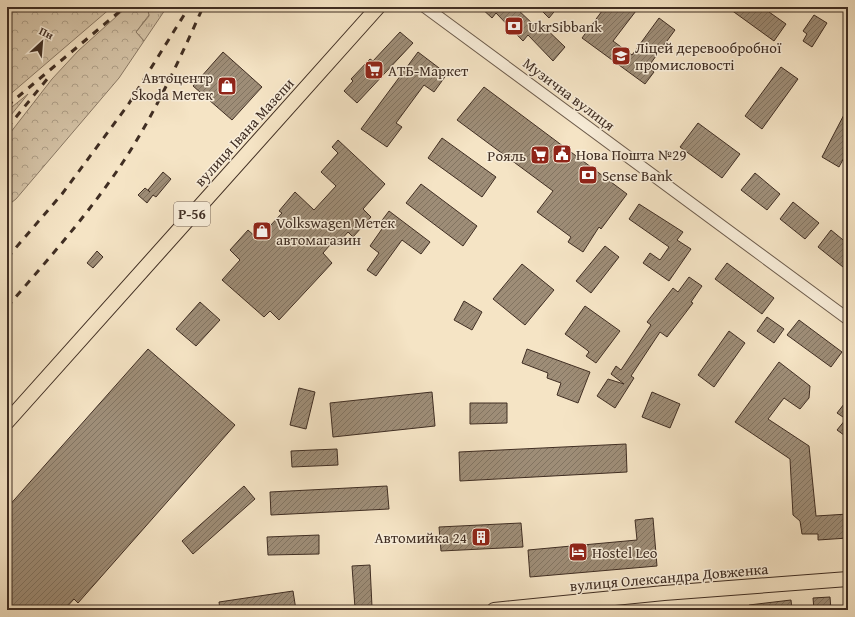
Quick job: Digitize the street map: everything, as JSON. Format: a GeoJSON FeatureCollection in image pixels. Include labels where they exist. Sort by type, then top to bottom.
{"type":"FeatureCollection","features":[{"type":"Feature","properties":{"kind":"main road","name":"вулиця Івана Мазепи"},"geometry":{"type":"LineString","coordinates":[[7,422],[378,7]]}},
{"type":"Feature","properties":{"kind":"main road","name":"вулиця Олександра Довженка"},"geometry":{"type":"LineString","coordinates":[[494,610],[664,593],[848,579]]}},
{"type":"Feature","properties":{"kind":"street","name":"Музична вулиця"},"geometry":{"type":"LineString","coordinates":[[425,7],[848,319]]}},
{"type":"Feature","properties":{"kind":"green space"},"geometry":{"type":"Polygon","coordinates":[[[7,7],[112,7],[7,97],[7,7]]]}},
{"type":"Feature","properties":{"kind":"green space"},"geometry":{"type":"Polygon","coordinates":[[[127,7],[147,7],[149,15],[136,32],[144,41],[119,78],[16,199],[7,206],[7,137],[52,79],[78,51],[127,7]]]}},
{"type":"Feature","properties":{"kind":"green space"},"geometry":{"type":"Polygon","coordinates":[[[147,7],[167,7],[144,41],[136,32],[149,16],[147,7]]]}},
{"type":"Feature","properties":{"kind":"green space"},"geometry":{"type":"Polygon","coordinates":[[[28,94],[7,120],[7,111],[28,94]]]}},
{"type":"Feature","properties":{"kind":"building"},"geometry":{"type":"Polygon","coordinates":[[[480,7],[515,7],[535,26],[539,22],[565,47],[553,61],[528,35],[523,41],[496,13],[492,18],[480,7]]]}},
{"type":"Feature","properties":{"kind":"building"},"geometry":{"type":"Polygon","coordinates":[[[546,7],[558,7],[549,18],[542,11],[546,7]]]}},
{"type":"Feature","properties":{"kind":"building","name":"Ліцей деревообробної промисловості"},"geometry":{"type":"Polygon","coordinates":[[[605,7],[639,7],[613,41],[632,55],[659,18],[675,30],[648,67],[654,72],[645,84],[582,38],[605,7]]]}},
{"type":"Feature","properties":{"kind":"building"},"geometry":{"type":"Polygon","coordinates":[[[727,7],[762,7],[786,24],[774,41],[727,7]]]}},
{"type":"Feature","properties":{"kind":"building"},"geometry":{"type":"Polygon","coordinates":[[[814,15],[827,23],[812,47],[803,41],[807,34],[803,31],[814,15]]]}},
{"type":"Feature","properties":{"kind":"building","name":"АТБ-Маркет"},"geometry":{"type":"Polygon","coordinates":[[[400,32],[413,43],[357,103],[344,91],[353,81],[351,79],[370,59],[373,61],[400,32]]]}},
{"type":"Feature","properties":{"kind":"building","name":"Автоцентр Skoda Метек"},"geometry":{"type":"Polygon","coordinates":[[[223,52],[262,87],[232,120],[193,86],[223,52]]]}},
{"type":"Feature","properties":{"kind":"building"},"geometry":{"type":"Polygon","coordinates":[[[418,52],[447,74],[434,92],[424,85],[396,123],[402,127],[387,147],[361,129],[418,52]]]}},
{"type":"Feature","properties":{"kind":"building"},"geometry":{"type":"Polygon","coordinates":[[[781,67],[798,79],[762,129],[745,116],[781,67]]]}},
{"type":"Feature","properties":{"kind":"building","name":"Рояль"},"geometry":{"type":"Polygon","coordinates":[[[484,87],[627,194],[601,229],[599,227],[583,252],[568,242],[571,237],[537,212],[553,191],[457,120],[484,87]]]}},
{"type":"Feature","properties":{"kind":"building"},"geometry":{"type":"Polygon","coordinates":[[[848,107],[848,150],[839,167],[822,157],[848,107]]]}},
{"type":"Feature","properties":{"kind":"building"},"geometry":{"type":"Polygon","coordinates":[[[698,123],[740,154],[722,178],[680,147],[698,123]]]}},
{"type":"Feature","properties":{"kind":"building"},"geometry":{"type":"Polygon","coordinates":[[[442,138],[496,177],[482,197],[428,158],[442,138]]]}},
{"type":"Feature","properties":{"kind":"building"},"geometry":{"type":"Polygon","coordinates":[[[338,140],[385,184],[363,209],[371,217],[353,237],[348,232],[340,241],[337,237],[323,253],[332,263],[279,320],[270,311],[264,317],[222,280],[240,260],[230,250],[248,230],[258,239],[282,213],[279,211],[295,192],[314,210],[336,186],[321,172],[338,153],[332,147],[338,140]]]}},
{"type":"Feature","properties":{"kind":"building"},"geometry":{"type":"Polygon","coordinates":[[[163,172],[171,179],[156,197],[153,195],[147,203],[138,195],[145,188],[150,192],[148,190],[163,172]]]}},
{"type":"Feature","properties":{"kind":"building"},"geometry":{"type":"Polygon","coordinates":[[[755,173],[780,194],[767,210],[741,190],[755,173]]]}},
{"type":"Feature","properties":{"kind":"building"},"geometry":{"type":"Polygon","coordinates":[[[421,184],[477,226],[463,246],[406,203],[421,184]]]}},
{"type":"Feature","properties":{"kind":"building"},"geometry":{"type":"Polygon","coordinates":[[[793,202],[819,223],[805,239],[780,219],[793,202]]]}},
{"type":"Feature","properties":{"kind":"building"},"geometry":{"type":"Polygon","coordinates":[[[639,204],[683,232],[677,240],[691,249],[669,281],[643,263],[650,253],[660,260],[669,247],[629,219],[639,204]]]}},
{"type":"Feature","properties":{"kind":"building"},"geometry":{"type":"Polygon","coordinates":[[[389,211],[430,242],[421,254],[402,240],[376,276],[367,270],[379,253],[370,246],[384,226],[380,223],[389,211]]]}},
{"type":"Feature","properties":{"kind":"building"},"geometry":{"type":"Polygon","coordinates":[[[831,230],[848,244],[848,261],[843,267],[818,247],[831,230]]]}},
{"type":"Feature","properties":{"kind":"building"},"geometry":{"type":"Polygon","coordinates":[[[605,246],[619,257],[591,293],[576,281],[605,246]]]}},
{"type":"Feature","properties":{"kind":"building"},"geometry":{"type":"Polygon","coordinates":[[[97,251],[103,257],[93,268],[87,263],[97,251]]]}},
{"type":"Feature","properties":{"kind":"building"},"geometry":{"type":"Polygon","coordinates":[[[727,263],[774,298],[762,314],[715,279],[727,263]]]}},
{"type":"Feature","properties":{"kind":"building"},"geometry":{"type":"Polygon","coordinates":[[[522,264],[554,290],[525,325],[493,299],[522,264]]]}},
{"type":"Feature","properties":{"kind":"building"},"geometry":{"type":"Polygon","coordinates":[[[689,277],[702,286],[691,302],[693,303],[667,337],[660,332],[631,376],[634,378],[615,408],[597,396],[608,379],[624,384],[611,374],[616,366],[621,370],[651,325],[647,322],[673,288],[678,292],[689,277]]]}},
{"type":"Feature","properties":{"kind":"building"},"geometry":{"type":"Polygon","coordinates":[[[464,301],[482,312],[472,330],[454,320],[464,301]]]}},
{"type":"Feature","properties":{"kind":"building"},"geometry":{"type":"Polygon","coordinates":[[[200,302],[220,320],[196,346],[176,329],[200,302]]]}},
{"type":"Feature","properties":{"kind":"building"},"geometry":{"type":"Polygon","coordinates":[[[585,306],[620,331],[596,363],[586,356],[589,352],[587,350],[565,334],[585,306]]]}},
{"type":"Feature","properties":{"kind":"building"},"geometry":{"type":"Polygon","coordinates":[[[767,317],[784,329],[774,343],[757,331],[767,317]]]}},
{"type":"Feature","properties":{"kind":"building"},"geometry":{"type":"Polygon","coordinates":[[[799,320],[842,352],[831,367],[787,335],[799,320]]]}},
{"type":"Feature","properties":{"kind":"building"},"geometry":{"type":"Polygon","coordinates":[[[729,331],[745,343],[714,387],[698,375],[729,331]]]}},
{"type":"Feature","properties":{"kind":"building"},"geometry":{"type":"Polygon","coordinates":[[[148,349],[235,425],[78,603],[74,599],[64,610],[7,610],[7,508],[148,349]]]}},
{"type":"Feature","properties":{"kind":"building"},"geometry":{"type":"Polygon","coordinates":[[[527,349],[590,372],[578,403],[557,395],[561,383],[547,378],[548,373],[522,363],[527,349]]]}},
{"type":"Feature","properties":{"kind":"building"},"geometry":{"type":"Polygon","coordinates":[[[779,362],[810,386],[809,398],[800,409],[784,398],[768,419],[809,446],[816,516],[848,514],[848,538],[818,540],[818,534],[802,534],[800,521],[793,515],[790,459],[735,422],[779,362]]]}},
{"type":"Feature","properties":{"kind":"building"},"geometry":{"type":"Polygon","coordinates":[[[299,388],[315,392],[306,429],[290,425],[299,388]]]}},
{"type":"Feature","properties":{"kind":"building"},"geometry":{"type":"Polygon","coordinates":[[[432,392],[435,426],[333,437],[330,403],[432,392]]]}},
{"type":"Feature","properties":{"kind":"building"},"geometry":{"type":"Polygon","coordinates":[[[652,392],[680,404],[670,428],[642,417],[652,392]]]}},
{"type":"Feature","properties":{"kind":"building"},"geometry":{"type":"Polygon","coordinates":[[[848,399],[848,438],[837,430],[846,419],[837,413],[848,399]]]}},
{"type":"Feature","properties":{"kind":"building"},"geometry":{"type":"Polygon","coordinates":[[[470,403],[507,403],[507,423],[470,424],[470,403]]]}},
{"type":"Feature","properties":{"kind":"building"},"geometry":{"type":"Polygon","coordinates":[[[626,444],[627,472],[460,481],[459,452],[626,444]]]}},
{"type":"Feature","properties":{"kind":"building"},"geometry":{"type":"Polygon","coordinates":[[[337,449],[338,465],[292,467],[291,451],[337,449]]]}},
{"type":"Feature","properties":{"kind":"building"},"geometry":{"type":"Polygon","coordinates":[[[244,486],[255,499],[193,554],[182,541],[244,486]]]}},
{"type":"Feature","properties":{"kind":"building"},"geometry":{"type":"Polygon","coordinates":[[[387,486],[389,509],[271,515],[270,492],[387,486]]]}},
{"type":"Feature","properties":{"kind":"building"},"geometry":{"type":"Polygon","coordinates":[[[653,518],[657,566],[530,577],[528,550],[637,540],[635,520],[653,518]]]}},
{"type":"Feature","properties":{"kind":"building","name":"Автомийка 24"},"geometry":{"type":"Polygon","coordinates":[[[521,523],[523,547],[441,551],[439,527],[521,523]]]}},
{"type":"Feature","properties":{"kind":"building"},"geometry":{"type":"Polygon","coordinates":[[[319,535],[319,554],[268,555],[267,537],[319,535]]]}},
{"type":"Feature","properties":{"kind":"building"},"geometry":{"type":"Polygon","coordinates":[[[370,565],[372,607],[355,608],[352,566],[370,565]]]}},
{"type":"Feature","properties":{"kind":"building"},"geometry":{"type":"Polygon","coordinates":[[[293,591],[296,610],[220,610],[219,602],[293,591]]]}},
{"type":"Feature","properties":{"kind":"building"},"geometry":{"type":"Polygon","coordinates":[[[830,597],[831,610],[814,610],[813,598],[830,597]]]}},
{"type":"Feature","properties":{"kind":"building"},"geometry":{"type":"Polygon","coordinates":[[[791,600],[792,610],[749,610],[749,605],[791,600]]]}},
{"type":"Feature","properties":{"kind":"railway"},"geometry":{"type":"LineString","coordinates":[[7,106],[125,7]]}},
{"type":"Feature","properties":{"kind":"railway"},"geometry":{"type":"LineString","coordinates":[[7,258],[62,194],[128,105],[189,7]]}},
{"type":"Feature","properties":{"kind":"railway"},"geometry":{"type":"LineString","coordinates":[[7,307],[78,224],[130,152],[164,91],[203,7]]}},
{"type":"Feature","properties":{"kind":"railway"},"geometry":{"type":"LineString","coordinates":[[7,128],[48,78]]}},
{"type":"Feature","properties":{"kind":"place","name":"UkrSibbank"},"geometry":{"type":"Point","coordinates":[514,26]}},
{"type":"Feature","properties":{"kind":"place","name":"Ліцей деревообробної промисловості"},"geometry":{"type":"Point","coordinates":[621,56]}},
{"type":"Feature","properties":{"kind":"place","name":"АТБ-Маркет"},"geometry":{"type":"Point","coordinates":[374,70]}},
{"type":"Feature","properties":{"kind":"place","name":"Автоцентр Skoda Метек"},"geometry":{"type":"Point","coordinates":[227,86]}},
{"type":"Feature","properties":{"kind":"place","name":"Нова Пошта №29"},"geometry":{"type":"Point","coordinates":[562,154]}},
{"type":"Feature","properties":{"kind":"place","name":"Рояль"},"geometry":{"type":"Point","coordinates":[540,155]}},
{"type":"Feature","properties":{"kind":"place","name":"Sense Bank"},"geometry":{"type":"Point","coordinates":[588,175]}},
{"type":"Feature","properties":{"kind":"place","name":"Volkswagen Метек автомагазин"},"geometry":{"type":"Point","coordinates":[262,231]}},
{"type":"Feature","properties":{"kind":"place","name":"Автомийка 24"},"geometry":{"type":"Point","coordinates":[481,537]}},
{"type":"Feature","properties":{"kind":"place","name":"Hostel Leo"},"geometry":{"type":"Point","coordinates":[578,552]}}]}
